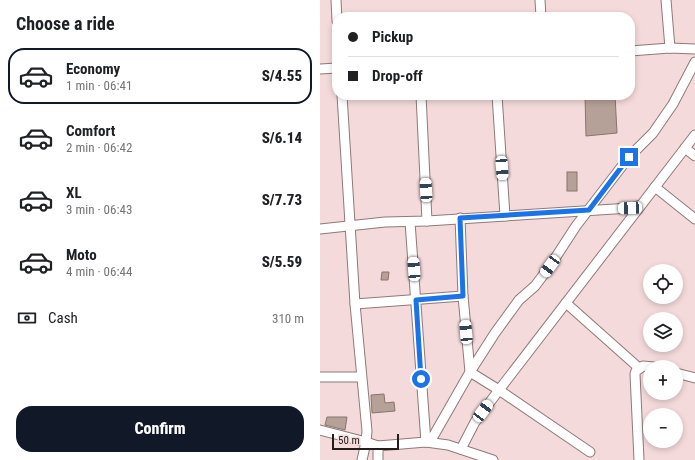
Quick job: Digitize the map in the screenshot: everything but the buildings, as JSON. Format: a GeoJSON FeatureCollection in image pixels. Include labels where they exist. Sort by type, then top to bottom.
{"type":"FeatureCollection","features":[{"type":"Feature","properties":{"kind":"street"},"geometry":{"type":"LineString","coordinates":[[336,0],[337,12]]}},
{"type":"Feature","properties":{"kind":"street"},"geometry":{"type":"LineString","coordinates":[[540,0],[541,12]]}},
{"type":"Feature","properties":{"kind":"street"},"geometry":{"type":"LineString","coordinates":[[666,0],[670,48]]}},
{"type":"Feature","properties":{"kind":"street"},"geometry":{"type":"LineString","coordinates":[[635,51],[670,48],[695,50]]}},
{"type":"Feature","properties":{"kind":"street"},"geometry":{"type":"LineString","coordinates":[[428,442],[470,372],[519,300],[535,286],[576,226],[629,157],[653,134],[673,104],[695,62]]}},
{"type":"Feature","properties":{"kind":"street"},"geometry":{"type":"LineString","coordinates":[[320,70],[332,69]]}},
{"type":"Feature","properties":{"kind":"street"},"geometry":{"type":"LineString","coordinates":[[342,100],[349,226],[361,377],[367,431],[362,460]]}},
{"type":"Feature","properties":{"kind":"street"},"geometry":{"type":"LineString","coordinates":[[421,100],[427,221]]}},
{"type":"Feature","properties":{"kind":"street"},"geometry":{"type":"LineString","coordinates":[[497,100],[505,216]]}},
{"type":"Feature","properties":{"kind":"street"},"geometry":{"type":"LineString","coordinates":[[461,449],[475,422],[695,135]]}},
{"type":"Feature","properties":{"kind":"street"},"geometry":{"type":"LineString","coordinates":[[685,148],[695,156]]}},
{"type":"Feature","properties":{"kind":"street"},"geometry":{"type":"LineString","coordinates":[[655,188],[695,219]]}},
{"type":"Feature","properties":{"kind":"street"},"geometry":{"type":"LineString","coordinates":[[320,228],[630,208],[641,205]]}},
{"type":"Feature","properties":{"kind":"street"},"geometry":{"type":"LineString","coordinates":[[460,218],[463,296],[470,372]]}},
{"type":"Feature","properties":{"kind":"street"},"geometry":{"type":"LineString","coordinates":[[410,222],[428,442]]}},
{"type":"Feature","properties":{"kind":"street"},"geometry":{"type":"LineString","coordinates":[[355,304],[463,296]]}},
{"type":"Feature","properties":{"kind":"street"},"geometry":{"type":"LineString","coordinates":[[566,303],[639,368]]}},
{"type":"Feature","properties":{"kind":"street"},"geometry":{"type":"LineString","coordinates":[[639,460],[635,374],[639,368],[643,366]]}},
{"type":"Feature","properties":{"kind":"street"},"geometry":{"type":"LineString","coordinates":[[470,372],[590,452]]}},
{"type":"Feature","properties":{"kind":"street"},"geometry":{"type":"LineString","coordinates":[[683,375],[695,378]]}},
{"type":"Feature","properties":{"kind":"street"},"geometry":{"type":"LineString","coordinates":[[320,377],[361,377]]}},
{"type":"Feature","properties":{"kind":"street"},"geometry":{"type":"LineString","coordinates":[[320,430],[378,446],[428,442],[448,445],[493,460]]}},
{"type":"Feature","properties":{"kind":"street"},"geometry":{"type":"LineString","coordinates":[[378,446],[378,460]]}},
{"type":"Feature","properties":{"kind":"route"},"geometry":{"type":"LineString","coordinates":[[421,379],[416,300],[463,296],[460,218],[589,210],[629,157]]}}]}
